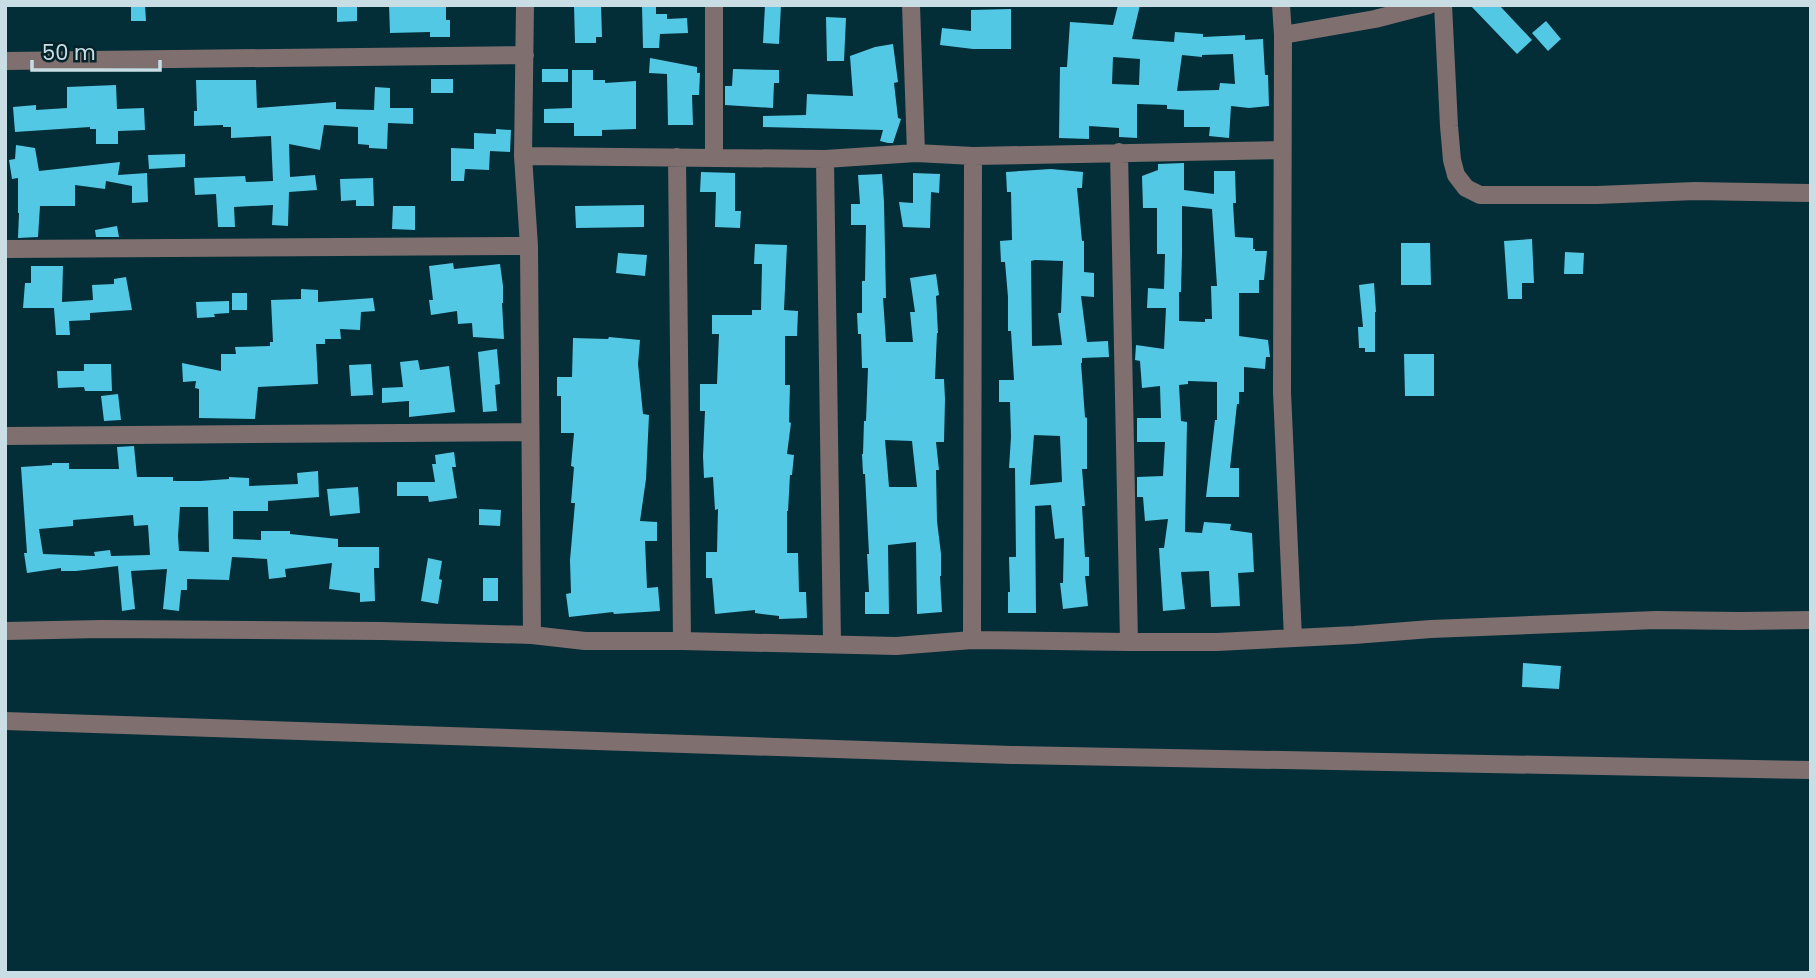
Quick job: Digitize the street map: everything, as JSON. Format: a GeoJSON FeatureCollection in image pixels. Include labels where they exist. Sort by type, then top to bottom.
{"type":"FeatureCollection","features":[{"type":"Feature","properties":{"kind":"street"},"geometry":{"type":"LineString","coordinates":[[525,5],[523,156],[528,246],[532,635]]}},
{"type":"Feature","properties":{"kind":"street"},"geometry":{"type":"LineString","coordinates":[[714,5],[714,158]]}},
{"type":"Feature","properties":{"kind":"street"},"geometry":{"type":"LineString","coordinates":[[911,5],[916,153]]}},
{"type":"Feature","properties":{"kind":"street"},"geometry":{"type":"LineString","coordinates":[[1281,5],[1282,392],[1293,638]]}},
{"type":"Feature","properties":{"kind":"street"},"geometry":{"type":"LineString","coordinates":[[1283,35],[1375,19],[1429,5]]}},
{"type":"Feature","properties":{"kind":"street"},"geometry":{"type":"LineString","coordinates":[[1443,5],[1452,160],[1456,175],[1466,188],[1480,195],[1597,195],[1695,191],[1811,193]]}},
{"type":"Feature","properties":{"kind":"street"},"geometry":{"type":"LineString","coordinates":[[5,61],[525,55]]}},
{"type":"Feature","properties":{"kind":"street"},"geometry":{"type":"LineString","coordinates":[[523,156],[825,159],[916,153],[973,156],[1282,150]]}},
{"type":"Feature","properties":{"kind":"street"},"geometry":{"type":"LineString","coordinates":[[1119,152],[1129,642]]}},
{"type":"Feature","properties":{"kind":"street"},"geometry":{"type":"LineString","coordinates":[[972,640],[973,156]]}},
{"type":"Feature","properties":{"kind":"street"},"geometry":{"type":"LineString","coordinates":[[677,157],[682,641]]}},
{"type":"Feature","properties":{"kind":"street"},"geometry":{"type":"LineString","coordinates":[[825,159],[832,643]]}},
{"type":"Feature","properties":{"kind":"street"},"geometry":{"type":"LineString","coordinates":[[5,249],[528,246]]}},
{"type":"Feature","properties":{"kind":"street"},"geometry":{"type":"LineString","coordinates":[[5,436],[530,432]]}},
{"type":"Feature","properties":{"kind":"street"},"geometry":{"type":"LineString","coordinates":[[5,631],[369,631],[532,635],[585,642],[682,641],[896,646],[972,640],[1217,642],[1431,629],[1656,620],[1811,620]]}},
{"type":"Feature","properties":{"kind":"street"},"geometry":{"type":"LineString","coordinates":[[5,721],[1012,755],[1811,769]]}},
{"type":"Feature","properties":{"kind":"building"},"geometry":{"type":"Polygon","coordinates":[[[131,5],[145,5],[146,21],[131,21],[131,5]]]}},
{"type":"Feature","properties":{"kind":"building"},"geometry":{"type":"Polygon","coordinates":[[[337,5],[357,5],[357,21],[337,22],[337,5]]]}},
{"type":"Feature","properties":{"kind":"building"},"geometry":{"type":"Polygon","coordinates":[[[389,5],[446,5],[446,20],[450,20],[450,37],[430,37],[430,32],[390,33],[389,5]]]}},
{"type":"Feature","properties":{"kind":"building"},"geometry":{"type":"Polygon","coordinates":[[[574,5],[601,5],[602,37],[596,37],[596,43],[575,43],[574,5]]]}},
{"type":"Feature","properties":{"kind":"building"},"geometry":{"type":"Polygon","coordinates":[[[642,5],[656,5],[656,14],[667,14],[667,19],[687,18],[688,33],[660,34],[659,48],[643,48],[642,5]]]}},
{"type":"Feature","properties":{"kind":"building"},"geometry":{"type":"Polygon","coordinates":[[[765,5],[781,5],[779,44],[763,43],[765,5]]]}},
{"type":"Feature","properties":{"kind":"building"},"geometry":{"type":"Polygon","coordinates":[[[1118,5],[1140,5],[1132,39],[1174,42],[1175,32],[1203,34],[1203,37],[1245,35],[1245,40],[1263,39],[1269,106],[1231,106],[1229,138],[1209,136],[1210,127],[1184,127],[1184,110],[1167,109],[1167,105],[1137,104],[1137,138],[1119,137],[1119,128],[1089,126],[1089,139],[1059,138],[1060,67],[1067,67],[1070,22],[1113,25],[1118,5]],[[1233,54],[1202,57],[1182,55],[1177,91],[1219,90],[1220,83],[1235,84],[1233,54]],[[1113,57],[1112,84],[1139,85],[1140,59],[1113,57]]]}},
{"type":"Feature","properties":{"kind":"building"},"geometry":{"type":"Polygon","coordinates":[[[1470,5],[1499,5],[1532,40],[1517,54],[1470,5]]]}},
{"type":"Feature","properties":{"kind":"building"},"geometry":{"type":"Polygon","coordinates":[[[1011,9],[1011,49],[973,49],[940,45],[942,28],[971,31],[971,10],[1011,9]]]}},
{"type":"Feature","properties":{"kind":"building"},"geometry":{"type":"Polygon","coordinates":[[[826,17],[846,18],[844,61],[827,61],[826,17]]]}},
{"type":"Feature","properties":{"kind":"building"},"geometry":{"type":"Polygon","coordinates":[[[1546,21],[1561,39],[1548,51],[1532,33],[1546,21]]]}},
{"type":"Feature","properties":{"kind":"building"},"geometry":{"type":"Polygon","coordinates":[[[893,44],[898,82],[894,83],[898,118],[901,119],[893,143],[880,141],[883,130],[763,127],[763,116],[806,115],[807,94],[853,96],[850,56],[893,44]]]}},
{"type":"Feature","properties":{"kind":"building"},"geometry":{"type":"Polygon","coordinates":[[[650,58],[697,67],[697,73],[700,73],[699,95],[692,95],[693,125],[668,125],[667,74],[649,73],[650,58]]]}},
{"type":"Feature","properties":{"kind":"building"},"geometry":{"type":"Polygon","coordinates":[[[542,69],[568,69],[568,82],[542,82],[542,69]]]}},
{"type":"Feature","properties":{"kind":"building"},"geometry":{"type":"Polygon","coordinates":[[[733,69],[779,70],[779,83],[774,83],[773,108],[725,105],[725,86],[732,86],[733,69]]]}},
{"type":"Feature","properties":{"kind":"building"},"geometry":{"type":"Polygon","coordinates":[[[572,70],[593,70],[593,80],[605,80],[605,83],[636,81],[636,129],[602,130],[602,136],[574,136],[574,123],[544,123],[544,109],[572,108],[572,70]]]}},
{"type":"Feature","properties":{"kind":"building"},"geometry":{"type":"Polygon","coordinates":[[[431,79],[453,79],[453,93],[431,93],[431,79]]]}},
{"type":"Feature","properties":{"kind":"building"},"geometry":{"type":"Polygon","coordinates":[[[196,80],[256,80],[257,108],[336,102],[336,109],[374,110],[375,87],[390,88],[390,108],[413,108],[413,124],[388,123],[387,149],[358,144],[358,127],[324,125],[320,150],[289,144],[290,177],[315,175],[317,190],[289,192],[288,226],[272,225],[273,205],[234,207],[235,227],[218,227],[216,194],[195,195],[194,178],[245,176],[246,182],[273,181],[271,136],[231,138],[231,127],[194,126],[194,111],[197,111],[196,80]]]}},
{"type":"Feature","properties":{"kind":"building"},"geometry":{"type":"Polygon","coordinates":[[[116,85],[117,109],[144,108],[145,130],[118,131],[118,144],[96,144],[96,129],[90,127],[15,132],[13,107],[36,105],[36,110],[67,108],[67,87],[116,85]]]}},
{"type":"Feature","properties":{"kind":"building"},"geometry":{"type":"Polygon","coordinates":[[[496,129],[511,130],[510,152],[490,151],[489,170],[465,169],[464,181],[451,181],[451,148],[474,149],[474,133],[496,134],[496,129]]]}},
{"type":"Feature","properties":{"kind":"building"},"geometry":{"type":"Polygon","coordinates":[[[16,145],[35,148],[39,171],[120,162],[118,175],[147,173],[148,202],[132,203],[132,186],[106,181],[105,189],[75,185],[75,206],[40,206],[38,237],[18,238],[18,178],[12,179],[9,160],[15,159],[16,145]]]}},
{"type":"Feature","properties":{"kind":"building"},"geometry":{"type":"Polygon","coordinates":[[[185,154],[185,167],[149,169],[148,155],[185,154]]]}},
{"type":"Feature","properties":{"kind":"building"},"geometry":{"type":"Polygon","coordinates":[[[1184,163],[1184,190],[1214,194],[1214,171],[1235,171],[1235,237],[1253,238],[1255,251],[1267,251],[1264,280],[1259,280],[1259,293],[1239,293],[1239,336],[1268,340],[1270,357],[1266,357],[1265,369],[1244,367],[1244,392],[1239,392],[1230,468],[1239,468],[1239,497],[1206,497],[1217,420],[1217,382],[1188,381],[1188,384],[1179,385],[1181,421],[1187,422],[1185,532],[1202,533],[1204,522],[1231,524],[1230,530],[1252,533],[1254,572],[1238,573],[1240,606],[1211,607],[1209,571],[1181,572],[1185,609],[1163,611],[1159,548],[1164,548],[1168,519],[1145,521],[1143,497],[1137,497],[1137,477],[1163,476],[1165,442],[1137,442],[1137,418],[1161,418],[1160,386],[1142,388],[1140,361],[1135,360],[1136,345],[1164,349],[1166,308],[1147,308],[1148,288],[1164,289],[1165,254],[1157,254],[1157,208],[1143,208],[1142,176],[1158,170],[1158,164],[1184,163]],[[1182,206],[1179,321],[1205,322],[1205,319],[1212,319],[1211,286],[1217,286],[1212,209],[1182,206]]]}},
{"type":"Feature","properties":{"kind":"building"},"geometry":{"type":"Polygon","coordinates":[[[1051,169],[1083,172],[1082,188],[1077,188],[1084,241],[1084,272],[1094,273],[1094,297],[1081,296],[1087,342],[1108,341],[1109,357],[1082,358],[1081,363],[1087,418],[1087,469],[1082,469],[1085,506],[1082,506],[1085,557],[1089,557],[1089,576],[1085,576],[1088,606],[1063,609],[1060,583],[1063,583],[1064,538],[1055,539],[1051,505],[1035,506],[1036,613],[1008,613],[1009,557],[1016,557],[1015,468],[1009,468],[1010,402],[999,402],[999,380],[1014,380],[1011,331],[1008,331],[1005,262],[1001,262],[1000,241],[1012,240],[1011,192],[1007,192],[1006,172],[1051,169]],[[1031,261],[1032,346],[1062,345],[1058,313],[1061,313],[1063,261],[1031,261]],[[1034,435],[1030,485],[1062,482],[1060,436],[1034,435]]]}},
{"type":"Feature","properties":{"kind":"building"},"geometry":{"type":"Polygon","coordinates":[[[701,172],[735,173],[735,211],[741,211],[740,228],[715,227],[716,192],[700,192],[701,172]]]}},
{"type":"Feature","properties":{"kind":"building"},"geometry":{"type":"Polygon","coordinates":[[[913,173],[940,174],[939,193],[931,192],[930,228],[903,227],[899,202],[913,203],[913,173]]]}},
{"type":"Feature","properties":{"kind":"building"},"geometry":{"type":"Polygon","coordinates":[[[882,174],[886,342],[913,342],[910,312],[915,312],[910,278],[936,274],[939,295],[936,296],[938,333],[935,379],[944,379],[945,399],[944,442],[936,442],[942,612],[917,614],[916,542],[888,545],[889,614],[865,614],[865,592],[869,592],[869,554],[862,454],[868,368],[862,368],[857,313],[862,313],[866,225],[851,225],[851,204],[860,204],[858,175],[882,174]],[[885,440],[889,487],[917,487],[912,441],[885,440]]]}},
{"type":"Feature","properties":{"kind":"building"},"geometry":{"type":"Polygon","coordinates":[[[373,178],[374,206],[356,206],[356,200],[341,201],[340,179],[373,178]]]}},
{"type":"Feature","properties":{"kind":"building"},"geometry":{"type":"Polygon","coordinates":[[[644,205],[644,227],[576,228],[575,206],[644,205]]]}},
{"type":"Feature","properties":{"kind":"building"},"geometry":{"type":"Polygon","coordinates":[[[393,206],[415,206],[415,230],[392,229],[393,206]]]}},
{"type":"Feature","properties":{"kind":"building"},"geometry":{"type":"Polygon","coordinates":[[[117,226],[119,237],[96,237],[95,230],[117,226]]]}},
{"type":"Feature","properties":{"kind":"building"},"geometry":{"type":"Polygon","coordinates":[[[1532,239],[1534,283],[1522,283],[1522,299],[1508,299],[1504,241],[1532,239]]]}},
{"type":"Feature","properties":{"kind":"building"},"geometry":{"type":"Polygon","coordinates":[[[1401,243],[1430,243],[1431,285],[1401,285],[1401,243]]]}},
{"type":"Feature","properties":{"kind":"building"},"geometry":{"type":"Polygon","coordinates":[[[755,244],[787,245],[784,310],[798,311],[797,336],[785,336],[785,385],[790,385],[791,423],[787,454],[794,455],[787,511],[787,553],[798,553],[799,592],[806,592],[807,618],[779,619],[779,616],[755,613],[755,610],[715,614],[712,578],[706,578],[706,552],[717,552],[718,509],[715,510],[713,477],[704,478],[705,411],[700,411],[700,384],[717,384],[719,334],[712,334],[712,315],[752,315],[752,310],[761,310],[762,264],[754,264],[755,244]]]}},
{"type":"Feature","properties":{"kind":"building"},"geometry":{"type":"Polygon","coordinates":[[[1565,252],[1584,253],[1583,274],[1564,274],[1565,252]]]}},
{"type":"Feature","properties":{"kind":"building"},"geometry":{"type":"Polygon","coordinates":[[[618,253],[647,255],[645,276],[616,273],[618,253]]]}},
{"type":"Feature","properties":{"kind":"building"},"geometry":{"type":"Polygon","coordinates":[[[453,263],[454,269],[500,264],[504,339],[473,337],[472,323],[458,324],[457,311],[431,315],[429,300],[433,300],[429,266],[453,263]]]}},
{"type":"Feature","properties":{"kind":"building"},"geometry":{"type":"Polygon","coordinates":[[[31,266],[63,266],[62,302],[93,300],[92,285],[114,284],[114,279],[126,277],[132,310],[90,313],[90,320],[69,321],[70,335],[56,335],[54,308],[23,308],[25,283],[31,283],[31,266]]]}},
{"type":"Feature","properties":{"kind":"building"},"geometry":{"type":"Polygon","coordinates":[[[1374,283],[1375,352],[1365,352],[1365,348],[1359,348],[1358,327],[1363,327],[1359,285],[1374,283]]]}},
{"type":"Feature","properties":{"kind":"building"},"geometry":{"type":"Polygon","coordinates":[[[301,289],[318,290],[318,302],[373,298],[375,311],[361,312],[360,330],[340,329],[341,339],[325,339],[325,344],[316,344],[318,384],[258,387],[255,419],[199,418],[199,389],[195,388],[196,381],[183,382],[182,363],[221,371],[221,354],[236,354],[235,347],[270,346],[270,342],[273,342],[271,300],[301,299],[301,289]]]}},
{"type":"Feature","properties":{"kind":"building"},"geometry":{"type":"Polygon","coordinates":[[[232,293],[247,293],[247,310],[232,310],[232,293]]]}},
{"type":"Feature","properties":{"kind":"building"},"geometry":{"type":"Polygon","coordinates":[[[229,301],[229,313],[197,318],[196,302],[229,301]]]}},
{"type":"Feature","properties":{"kind":"building"},"geometry":{"type":"Polygon","coordinates":[[[573,338],[640,340],[638,364],[643,414],[649,415],[646,479],[640,521],[657,522],[657,541],[645,541],[647,588],[658,587],[660,611],[569,617],[566,594],[571,593],[570,560],[575,503],[571,503],[574,467],[571,466],[574,433],[561,433],[561,396],[557,396],[557,377],[572,377],[573,338]]]}},
{"type":"Feature","properties":{"kind":"building"},"geometry":{"type":"Polygon","coordinates":[[[497,349],[500,384],[495,385],[497,411],[483,412],[478,352],[497,349]]]}},
{"type":"Feature","properties":{"kind":"building"},"geometry":{"type":"Polygon","coordinates":[[[1404,354],[1434,354],[1434,396],[1405,396],[1404,354]]]}},
{"type":"Feature","properties":{"kind":"building"},"geometry":{"type":"Polygon","coordinates":[[[418,360],[420,370],[449,366],[455,412],[409,417],[409,401],[382,403],[382,388],[403,387],[400,362],[418,360]]]}},
{"type":"Feature","properties":{"kind":"building"},"geometry":{"type":"Polygon","coordinates":[[[84,364],[111,364],[112,391],[85,391],[84,387],[58,388],[57,371],[84,371],[84,364]]]}},
{"type":"Feature","properties":{"kind":"building"},"geometry":{"type":"Polygon","coordinates":[[[371,364],[373,395],[351,396],[349,365],[371,364]]]}},
{"type":"Feature","properties":{"kind":"building"},"geometry":{"type":"Polygon","coordinates":[[[118,394],[121,420],[104,421],[101,396],[118,394]]]}},
{"type":"Feature","properties":{"kind":"building"},"geometry":{"type":"Polygon","coordinates":[[[134,446],[137,477],[173,477],[173,481],[249,478],[249,486],[298,484],[297,473],[318,471],[319,497],[268,501],[268,511],[233,511],[233,539],[261,540],[261,531],[290,531],[290,534],[338,539],[338,547],[379,547],[379,568],[374,568],[375,601],[360,602],[360,593],[329,589],[332,563],[285,569],[286,577],[269,579],[267,559],[232,557],[229,580],[187,579],[187,590],[181,590],[179,611],[163,609],[167,569],[131,571],[135,609],[122,611],[118,566],[76,571],[61,571],[61,568],[27,573],[21,467],[69,463],[69,469],[119,469],[117,447],[134,446]],[[180,507],[179,551],[209,552],[208,507],[180,507]],[[133,515],[73,520],[73,526],[39,529],[43,554],[95,556],[94,552],[110,550],[111,556],[150,555],[148,525],[134,526],[133,515]]]}},
{"type":"Feature","properties":{"kind":"building"},"geometry":{"type":"Polygon","coordinates":[[[454,452],[456,467],[452,467],[457,498],[429,502],[428,496],[397,496],[397,482],[435,482],[432,464],[436,464],[435,455],[454,452]]]}},
{"type":"Feature","properties":{"kind":"building"},"geometry":{"type":"Polygon","coordinates":[[[358,487],[360,513],[330,516],[327,489],[358,487]]]}},
{"type":"Feature","properties":{"kind":"building"},"geometry":{"type":"Polygon","coordinates":[[[479,509],[501,510],[500,526],[479,525],[479,509]]]}},
{"type":"Feature","properties":{"kind":"building"},"geometry":{"type":"Polygon","coordinates":[[[428,558],[442,561],[438,604],[421,601],[428,558]]]}},
{"type":"Feature","properties":{"kind":"building"},"geometry":{"type":"Polygon","coordinates":[[[483,578],[498,578],[498,601],[483,601],[483,578]]]}},
{"type":"Feature","properties":{"kind":"building"},"geometry":{"type":"Polygon","coordinates":[[[1523,663],[1561,666],[1559,689],[1522,687],[1523,663]]]}}]}
